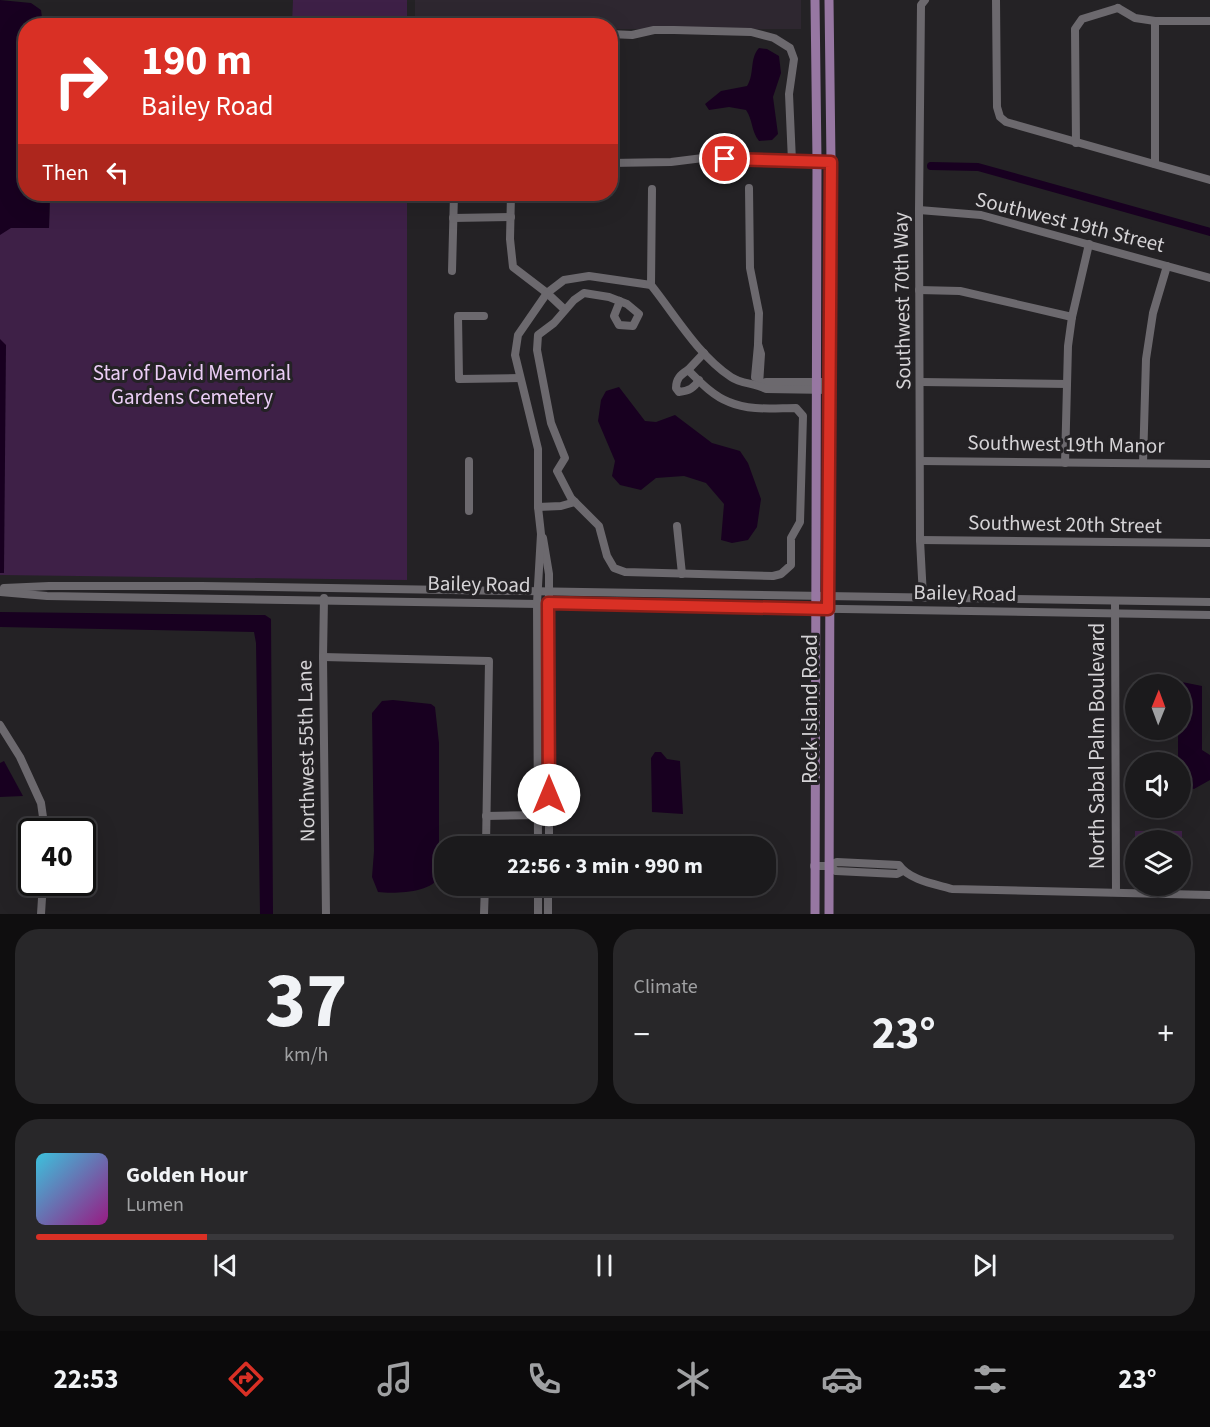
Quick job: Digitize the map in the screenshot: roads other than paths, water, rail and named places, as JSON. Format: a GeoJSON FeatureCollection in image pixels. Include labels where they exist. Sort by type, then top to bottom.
{"type":"FeatureCollection","features":[{"type":"Feature","properties":{"kind":"main road","name":"Rock Island Road"},"geometry":{"type":"LineString","coordinates":[[815,0],[817,161],[815,914]]}},
{"type":"Feature","properties":{"kind":"main road","name":"Rock Island Road"},"geometry":{"type":"LineString","coordinates":[[829,0],[831,162],[828,596],[829,914]]}},
{"type":"Feature","properties":{"kind":"street"},"geometry":{"type":"LineString","coordinates":[[996,0],[997,107],[1000,117],[1006,122],[1210,180]]}},
{"type":"Feature","properties":{"kind":"street","name":"Southwest 70th Way"},"geometry":{"type":"LineString","coordinates":[[923,2],[919,210],[923,597]]}},
{"type":"Feature","properties":{"kind":"street"},"geometry":{"type":"LineString","coordinates":[[1076,142],[1075,29],[1082,19],[1118,4],[1135,18],[1155,21],[1210,21]]}},
{"type":"Feature","properties":{"kind":"street"},"geometry":{"type":"LineString","coordinates":[[1155,21],[1155,164]]}},
{"type":"Feature","properties":{"kind":"street"},"geometry":{"type":"LineString","coordinates":[[618,34],[632,35],[654,30],[751,32],[774,38],[790,48],[794,59],[789,94],[792,161]]}},
{"type":"Feature","properties":{"kind":"street"},"geometry":{"type":"LineString","coordinates":[[618,162],[671,162],[703,158],[831,162]]}},
{"type":"Feature","properties":{"kind":"street"},"geometry":{"type":"LineString","coordinates":[[749,188],[750,268],[759,313],[758,344],[761,354],[757,385]]}},
{"type":"Feature","properties":{"kind":"street"},"geometry":{"type":"LineString","coordinates":[[652,189],[651,285],[704,353],[731,378],[766,389],[830,386]]}},
{"type":"Feature","properties":{"kind":"street"},"geometry":{"type":"LineString","coordinates":[[452,270],[454,201]]}},
{"type":"Feature","properties":{"kind":"street"},"geometry":{"type":"LineString","coordinates":[[511,201],[510,239],[513,267],[547,292],[564,309]]}},
{"type":"Feature","properties":{"kind":"street","name":"Southwest 19th Street"},"geometry":{"type":"LineString","coordinates":[[919,210],[981,215],[1210,278]]}},
{"type":"Feature","properties":{"kind":"street"},"geometry":{"type":"LineString","coordinates":[[453,218],[511,217]]}},
{"type":"Feature","properties":{"kind":"street"},"geometry":{"type":"LineString","coordinates":[[1065,463],[1068,346],[1072,317],[1089,244]]}},
{"type":"Feature","properties":{"kind":"street"},"geometry":{"type":"LineString","coordinates":[[1143,463],[1146,359],[1153,313],[1167,266]]}},
{"type":"Feature","properties":{"kind":"street"},"geometry":{"type":"LineString","coordinates":[[549,836],[547,556],[541,534],[538,507],[538,449],[515,355],[518,335],[547,292],[564,280],[589,276],[651,285]]}},
{"type":"Feature","properties":{"kind":"street"},"geometry":{"type":"LineString","coordinates":[[919,290],[960,291],[1072,317]]}},
{"type":"Feature","properties":{"kind":"street"},"geometry":{"type":"LineString","coordinates":[[620,301],[584,293],[564,309],[554,323],[538,335],[537,350],[551,423],[566,458],[557,471],[571,498],[599,526],[614,568],[625,572],[773,576],[781,574],[791,566],[791,538],[800,522],[803,416],[796,408],[747,407],[728,402],[713,393],[688,370]]}},
{"type":"Feature","properties":{"kind":"street"},"geometry":{"type":"LineString","coordinates":[[484,316],[458,316],[459,379],[520,378]]}},
{"type":"Feature","properties":{"kind":"street"},"geometry":{"type":"LineString","coordinates":[[699,380],[687,391],[680,392],[676,388],[676,381],[680,375],[704,353]]}},
{"type":"Feature","properties":{"kind":"street"},"geometry":{"type":"LineString","coordinates":[[921,381],[1066,384]]}},
{"type":"Feature","properties":{"kind":"street"},"geometry":{"type":"LineString","coordinates":[[469,461],[469,511]]}},
{"type":"Feature","properties":{"kind":"street","name":"Southwest 19th Manor"},"geometry":{"type":"LineString","coordinates":[[921,461],[1210,464]]}},
{"type":"Feature","properties":{"kind":"street"},"geometry":{"type":"LineString","coordinates":[[538,507],[561,506],[575,502]]}},
{"type":"Feature","properties":{"kind":"street"},"geometry":{"type":"LineString","coordinates":[[677,526],[682,574]]}},
{"type":"Feature","properties":{"kind":"street"},"geometry":{"type":"LineString","coordinates":[[538,836],[537,603],[541,534]]}},
{"type":"Feature","properties":{"kind":"street","name":"Southwest 20th Street"},"geometry":{"type":"LineString","coordinates":[[921,540],[1210,543]]}},
{"type":"Feature","properties":{"kind":"street","name":"Bailey Road"},"geometry":{"type":"LineString","coordinates":[[0,590],[50,586],[324,588],[1210,602]]}},
{"type":"Feature","properties":{"kind":"street","name":"Northwest 55th Lane"},"geometry":{"type":"LineString","coordinates":[[324,588],[326,914]]}},
{"type":"Feature","properties":{"kind":"street","name":"Bailey Road"},"geometry":{"type":"LineString","coordinates":[[0,590],[47,596],[1210,615]]}},
{"type":"Feature","properties":{"kind":"street","name":"North Sabal Palm Boulevard"},"geometry":{"type":"LineString","coordinates":[[1115,601],[1116,892]]}},
{"type":"Feature","properties":{"kind":"street"},"geometry":{"type":"LineString","coordinates":[[323,657],[489,661],[486,836]]}},
{"type":"Feature","properties":{"kind":"street"},"geometry":{"type":"LineString","coordinates":[[0,725],[20,757],[41,803],[43,818]]}},
{"type":"Feature","properties":{"kind":"street"},"geometry":{"type":"LineString","coordinates":[[486,816],[549,815]]}},
{"type":"Feature","properties":{"kind":"street"},"geometry":{"type":"LineString","coordinates":[[814,866],[828,866],[836,871],[897,874],[903,871],[933,884],[952,889],[1210,895]]}},
{"type":"Feature","properties":{"kind":"street"},"geometry":{"type":"LineString","coordinates":[[41,914],[42,896]]}},
{"type":"Feature","properties":{"kind":"street"},"geometry":{"type":"LineString","coordinates":[[484,914],[485,896]]}},
{"type":"Feature","properties":{"kind":"street"},"geometry":{"type":"LineString","coordinates":[[538,896],[538,914]]}},
{"type":"Feature","properties":{"kind":"street"},"geometry":{"type":"LineString","coordinates":[[548,896],[548,914]]}},
{"type":"Feature","properties":{"kind":"waterway"},"geometry":{"type":"LineString","coordinates":[[931,166],[978,167],[1210,232]]}},
{"type":"Feature","properties":{"kind":"park label","name":"Star of David Memorial Gardens Cemetery"},"geometry":{"type":"Point","coordinates":[192,385]}}]}
